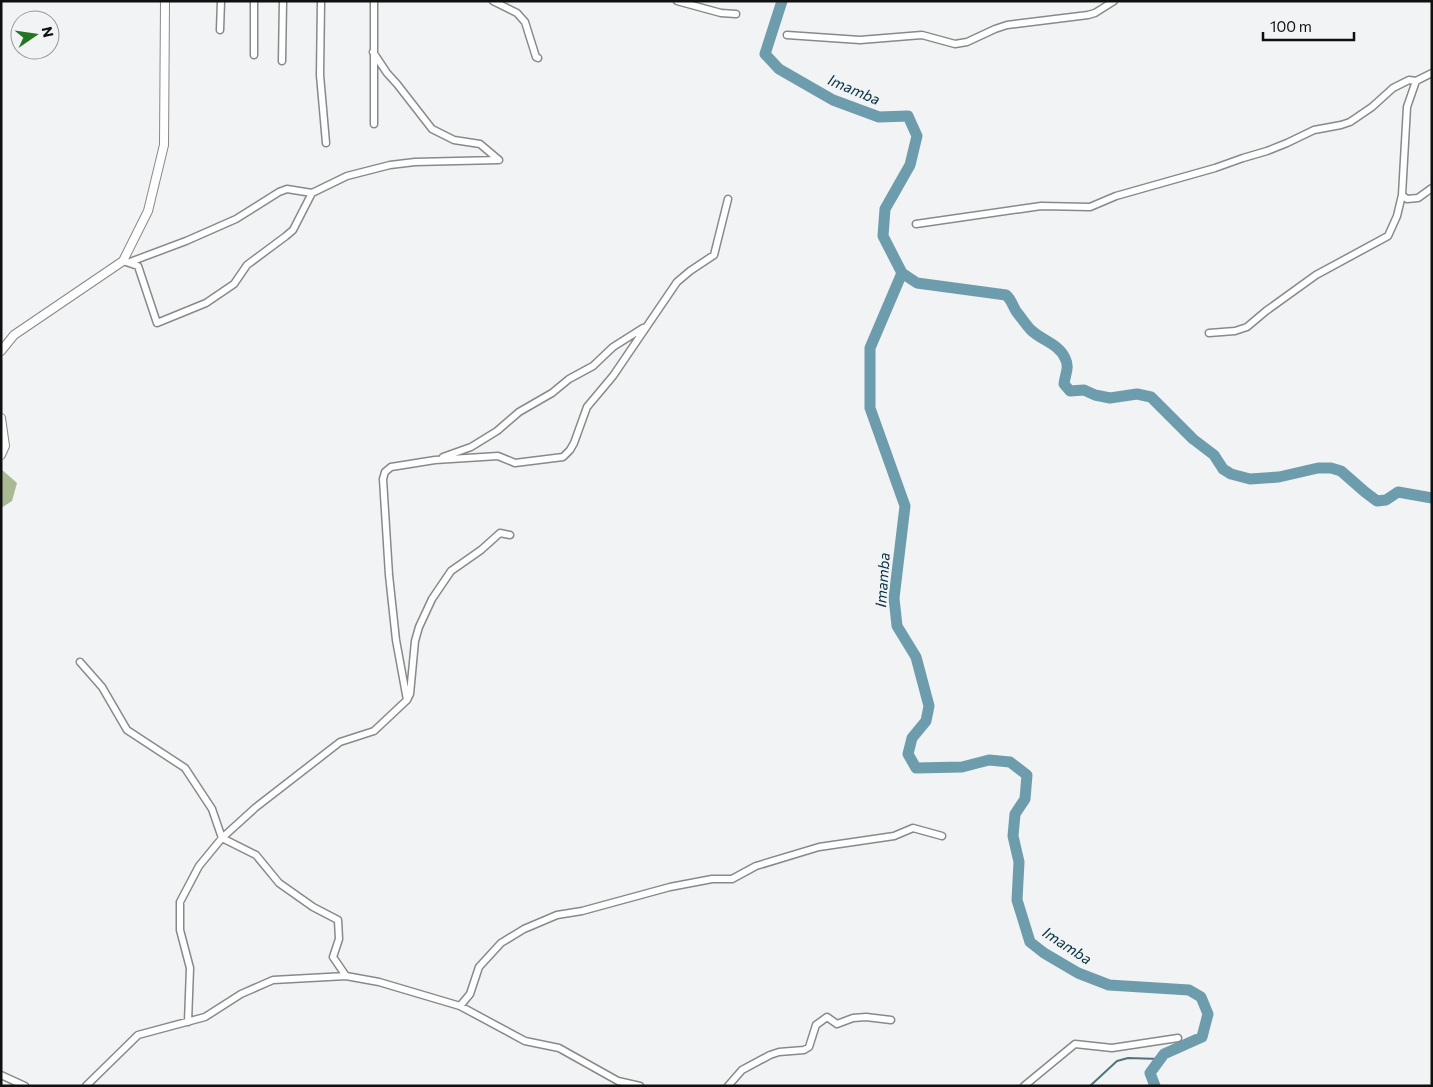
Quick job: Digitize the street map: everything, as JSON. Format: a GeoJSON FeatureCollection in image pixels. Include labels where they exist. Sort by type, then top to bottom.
{"type":"FeatureCollection","features":[{"type":"Feature","properties":{"kind":"street"},"geometry":{"type":"LineString","coordinates":[[126,261],[148,211],[164,145],[165,1]]}},
{"type":"Feature","properties":{"kind":"street"},"geometry":{"type":"LineString","coordinates":[[220,30],[221,1]]}},
{"type":"Feature","properties":{"kind":"street"},"geometry":{"type":"LineString","coordinates":[[254,1],[254,55]]}},
{"type":"Feature","properties":{"kind":"street"},"geometry":{"type":"LineString","coordinates":[[282,61],[283,1]]}},
{"type":"Feature","properties":{"kind":"street"},"geometry":{"type":"LineString","coordinates":[[321,1],[320,75],[326,143]]}},
{"type":"Feature","properties":{"kind":"street"},"geometry":{"type":"LineString","coordinates":[[374,1],[374,124]]}},
{"type":"Feature","properties":{"kind":"street"},"geometry":{"type":"LineString","coordinates":[[493,1],[516,13],[525,22],[536,57],[538,58]]}},
{"type":"Feature","properties":{"kind":"street"},"geometry":{"type":"LineString","coordinates":[[677,1],[720,14],[736,14]]}},
{"type":"Feature","properties":{"kind":"street"},"geometry":{"type":"LineString","coordinates":[[787,35],[860,40],[922,35],[955,44],[966,42],[1007,25],[1088,15],[1095,13],[1114,1]]}},
{"type":"Feature","properties":{"kind":"street"},"geometry":{"type":"LineString","coordinates":[[1,351],[14,335],[126,261],[186,241],[236,219],[279,192],[287,189],[312,193],[347,176],[390,164],[499,160],[480,144],[454,140],[432,129],[387,73],[373,52]]}},
{"type":"Feature","properties":{"kind":"street"},"geometry":{"type":"LineString","coordinates":[[916,224],[1041,206],[1090,207],[1116,196],[1267,151],[1314,130],[1350,122],[1372,108],[1393,88],[1409,80],[1416,81],[1432,72]]}},
{"type":"Feature","properties":{"kind":"street"},"geometry":{"type":"LineString","coordinates":[[1209,333],[1235,331],[1248,327],[1272,306],[1316,275],[1388,236],[1397,216],[1402,195],[1407,108],[1416,81]]}},
{"type":"Feature","properties":{"kind":"street"},"geometry":{"type":"LineString","coordinates":[[1402,195],[1407,199],[1418,198],[1432,188]]}},
{"type":"Feature","properties":{"kind":"street"},"geometry":{"type":"LineString","coordinates":[[126,261],[138,266],[157,323],[206,303],[234,284],[247,265],[293,230],[312,193]]}},
{"type":"Feature","properties":{"kind":"street"},"geometry":{"type":"LineString","coordinates":[[407,700],[396,640],[389,575],[383,479],[387,468],[435,460],[498,456],[515,464],[563,457],[574,443],[587,407],[613,376],[677,282],[690,271],[714,256],[728,199]]}},
{"type":"Feature","properties":{"kind":"street"},"geometry":{"type":"LineString","coordinates":[[435,460],[471,447],[497,431],[519,412],[552,393],[569,379],[593,366],[613,347],[645,327]]}},
{"type":"Feature","properties":{"kind":"street"},"geometry":{"type":"LineString","coordinates":[[1,418],[5,446],[1,455]]}},
{"type":"Feature","properties":{"kind":"street"},"geometry":{"type":"LineString","coordinates":[[188,1022],[190,968],[180,930],[180,902],[199,866],[222,838],[255,808],[300,775],[340,742],[374,731],[407,700],[410,694],[415,641],[419,627],[432,599],[451,571],[481,550],[500,533],[510,535]]}},
{"type":"Feature","properties":{"kind":"street"},"geometry":{"type":"LineString","coordinates":[[80,662],[102,687],[127,730],[185,768],[212,808],[222,838],[256,855],[279,882],[313,907],[338,920],[339,939],[333,957],[346,976]]}},
{"type":"Feature","properties":{"kind":"street"},"geometry":{"type":"LineString","coordinates":[[460,1006],[470,994],[479,967],[500,943],[524,929],[557,915],[582,911],[695,882],[732,878],[756,866],[819,847],[894,836],[913,828],[942,836]]}},
{"type":"Feature","properties":{"kind":"street"},"geometry":{"type":"LineString","coordinates":[[86,1086],[138,1035],[205,1016],[241,994],[273,980],[346,976],[379,982],[460,1006],[525,1041],[559,1048],[618,1081],[640,1086]]}},
{"type":"Feature","properties":{"kind":"street"},"geometry":{"type":"LineString","coordinates":[[728,1086],[742,1070],[770,1055],[779,1052],[804,1050],[809,1047],[816,1025],[827,1017],[837,1024],[866,1017],[891,1020]]}},
{"type":"Feature","properties":{"kind":"street"},"geometry":{"type":"LineString","coordinates":[[1024,1086],[1075,1044],[1112,1048],[1178,1038]]}},
{"type":"Feature","properties":{"kind":"street"},"geometry":{"type":"LineString","coordinates":[[1,1075],[25,1086]]}},
{"type":"Feature","properties":{"kind":"green space"},"geometry":{"type":"Polygon","coordinates":[[[1,469],[17,483],[12,501],[1,508],[1,469]]]}},
{"type":"Feature","properties":{"kind":"waterway","name":"Imamba"},"geometry":{"type":"LineString","coordinates":[[782,1],[765,54],[779,69],[833,100],[879,117],[908,116],[917,136],[910,165],[885,209],[883,236],[902,273],[870,348],[870,408],[905,506],[894,598],[897,626],[916,657],[929,706],[926,721],[912,738],[908,754],[916,768],[962,767],[989,760],[1010,762],[1027,775],[1025,799],[1015,814],[1013,836],[1019,862],[1017,900],[1030,942],[1044,953],[1078,973],[1109,985],[1189,990],[1201,997],[1208,1014],[1202,1037],[1164,1054],[1150,1073],[1155,1086]]}},
{"type":"Feature","properties":{"kind":"waterway"},"geometry":{"type":"LineString","coordinates":[[902,273],[917,283],[1006,295],[1017,313],[1031,330],[1062,353],[1067,365],[1064,384],[1070,391],[1084,390],[1095,395],[1110,398],[1137,394],[1151,397],[1193,439],[1214,455],[1223,469],[1231,474],[1250,479],[1279,477],[1318,468],[1331,468],[1341,471],[1377,501],[1386,500],[1398,492],[1432,498]]}},
{"type":"Feature","properties":{"kind":"waterway"},"geometry":{"type":"LineString","coordinates":[[1090,1086],[1117,1061],[1128,1058],[1160,1059]]}}]}
